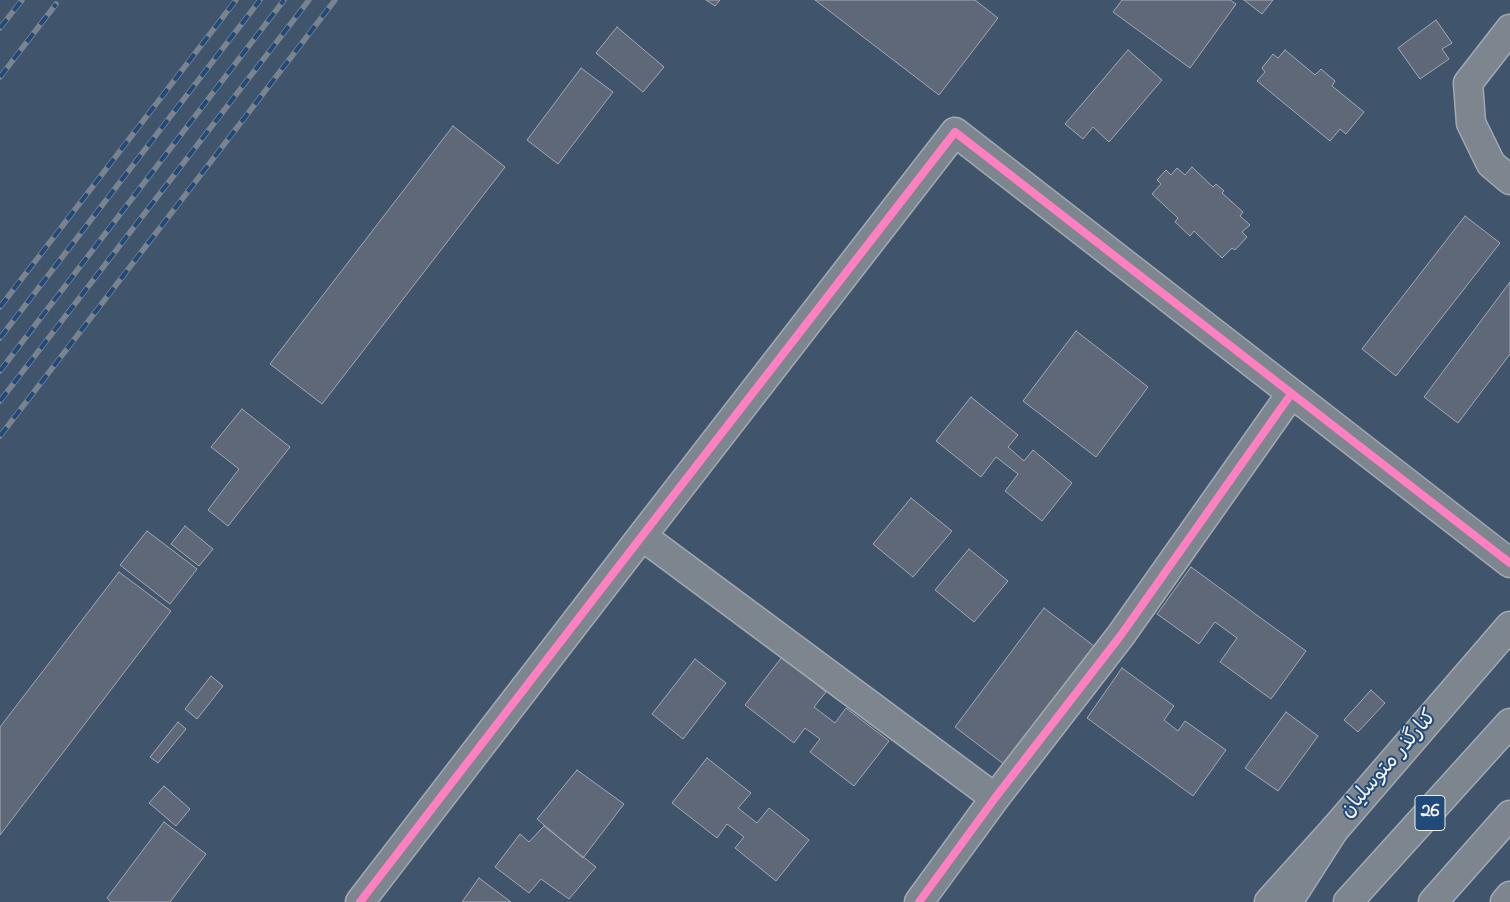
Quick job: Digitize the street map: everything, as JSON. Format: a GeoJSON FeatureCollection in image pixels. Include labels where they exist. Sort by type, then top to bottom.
{"type":"FeatureCollection","features":[{"type":"Feature","properties":{"kind":"main road"},"geometry":{"type":"LineString","coordinates":[[1510,29],[1468,83],[1471,122],[1491,164],[1510,180]]}},
{"type":"Feature","properties":{"kind":"main road"},"geometry":{"type":"LineString","coordinates":[[360,902],[955,132],[1510,562]]}},
{"type":"Feature","properties":{"kind":"main road"},"geometry":{"type":"LineString","coordinates":[[919,902],[995,798],[1121,635],[1291,394]]}},
{"type":"Feature","properties":{"kind":"main road"},"geometry":{"type":"LineString","coordinates":[[642,536],[995,798]]}},
{"type":"Feature","properties":{"kind":"main road","name":"کنارگذر متوسلیان"},"geometry":{"type":"LineString","coordinates":[[1269,902],[1334,830],[1510,626]]}},
{"type":"Feature","properties":{"kind":"main road","name":"26"},"geometry":{"type":"LineString","coordinates":[[1348,902],[1510,724]]}},
{"type":"Feature","properties":{"kind":"main road"},"geometry":{"type":"LineString","coordinates":[[1433,902],[1510,815]]}},
{"type":"Feature","properties":{"kind":"main road"},"geometry":{"type":"LineString","coordinates":[[1468,863],[1510,824]]}},
{"type":"Feature","properties":{"kind":"main road"},"geometry":{"type":"LineString","coordinates":[[1288,902],[1334,830]]}},
{"type":"Feature","properties":{"kind":"main road"},"geometry":{"type":"LineString","coordinates":[[1505,902],[1510,896]]}},
{"type":"Feature","properties":{"kind":"building"},"geometry":{"type":"Polygon","coordinates":[[[706,0],[720,0],[715,6],[706,0]]]}},
{"type":"Feature","properties":{"kind":"building"},"geometry":{"type":"Polygon","coordinates":[[[815,0],[975,0],[998,18],[939,95],[815,0]]]}},
{"type":"Feature","properties":{"kind":"building"},"geometry":{"type":"Polygon","coordinates":[[[1122,0],[1230,0],[1236,4],[1190,68],[1113,12],[1122,0]]]}},
{"type":"Feature","properties":{"kind":"building"},"geometry":{"type":"Polygon","coordinates":[[[1244,0],[1273,0],[1262,14],[1244,0]]]}},
{"type":"Feature","properties":{"kind":"building"},"geometry":{"type":"Polygon","coordinates":[[[1436,20],[1452,43],[1442,49],[1449,59],[1420,79],[1398,48],[1436,20]]]}},
{"type":"Feature","properties":{"kind":"building"},"geometry":{"type":"Polygon","coordinates":[[[617,27],[664,67],[643,92],[596,53],[617,27]]]}},
{"type":"Feature","properties":{"kind":"building"},"geometry":{"type":"Polygon","coordinates":[[[1128,50],[1162,80],[1109,142],[1093,127],[1083,139],[1065,124],[1128,50]]]}},
{"type":"Feature","properties":{"kind":"building"},"geometry":{"type":"Polygon","coordinates":[[[1285,50],[1315,75],[1321,69],[1335,81],[1332,86],[1364,112],[1346,134],[1340,129],[1330,141],[1257,81],[1265,72],[1262,68],[1273,54],[1278,58],[1285,50]]]}},
{"type":"Feature","properties":{"kind":"building"},"geometry":{"type":"Polygon","coordinates":[[[581,68],[613,92],[558,164],[527,140],[581,68]]]}},
{"type":"Feature","properties":{"kind":"building"},"geometry":{"type":"Polygon","coordinates":[[[453,126],[505,167],[322,404],[270,364],[453,126]]]}},
{"type":"Feature","properties":{"kind":"building"},"geometry":{"type":"Polygon","coordinates":[[[1192,167],[1213,187],[1216,184],[1224,191],[1222,193],[1243,212],[1240,216],[1250,225],[1242,232],[1247,237],[1235,250],[1232,248],[1222,258],[1194,231],[1190,236],[1175,222],[1178,218],[1152,194],[1161,184],[1157,180],[1166,170],[1171,175],[1177,168],[1185,175],[1192,167]]]}},
{"type":"Feature","properties":{"kind":"building"},"geometry":{"type":"Polygon","coordinates":[[[1465,216],[1500,243],[1396,376],[1362,349],[1465,216]]]}},
{"type":"Feature","properties":{"kind":"building"},"geometry":{"type":"Polygon","coordinates":[[[1510,282],[1510,354],[1458,423],[1424,397],[1510,282]]]}},
{"type":"Feature","properties":{"kind":"building"},"geometry":{"type":"Polygon","coordinates":[[[1076,331],[1148,387],[1096,457],[1023,401],[1076,331]]]}},
{"type":"Feature","properties":{"kind":"building"},"geometry":{"type":"Polygon","coordinates":[[[971,397],[1018,435],[1008,447],[1024,461],[1033,450],[1072,483],[1042,521],[1005,491],[1018,474],[996,457],[981,477],[936,441],[971,397]]]}},
{"type":"Feature","properties":{"kind":"building"},"geometry":{"type":"Polygon","coordinates":[[[242,409],[290,447],[228,526],[208,510],[239,469],[211,447],[242,409]]]}},
{"type":"Feature","properties":{"kind":"building"},"geometry":{"type":"Polygon","coordinates":[[[911,498],[952,531],[913,577],[873,544],[911,498]]]}},
{"type":"Feature","properties":{"kind":"building"},"geometry":{"type":"Polygon","coordinates":[[[185,526],[213,549],[199,566],[171,544],[185,526]]]}},
{"type":"Feature","properties":{"kind":"building"},"geometry":{"type":"Polygon","coordinates":[[[147,531],[197,569],[170,604],[120,565],[147,531]]]}},
{"type":"Feature","properties":{"kind":"building"},"geometry":{"type":"Polygon","coordinates":[[[969,549],[1008,581],[974,622],[935,590],[969,549]]]}},
{"type":"Feature","properties":{"kind":"building"},"geometry":{"type":"Polygon","coordinates":[[[1191,567],[1306,651],[1271,699],[1220,662],[1237,638],[1215,622],[1199,644],[1157,614],[1191,567]]]}},
{"type":"Feature","properties":{"kind":"building"},"geometry":{"type":"Polygon","coordinates":[[[119,572],[171,611],[0,835],[0,727],[119,572]]]}},
{"type":"Feature","properties":{"kind":"building"},"geometry":{"type":"Polygon","coordinates":[[[1044,608],[1094,646],[1005,765],[955,727],[1044,608]]]}},
{"type":"Feature","properties":{"kind":"building"},"geometry":{"type":"Polygon","coordinates":[[[782,657],[826,692],[814,707],[835,723],[846,708],[889,741],[854,786],[810,752],[820,739],[805,728],[794,743],[745,705],[782,657]]]}},
{"type":"Feature","properties":{"kind":"building"},"geometry":{"type":"Polygon","coordinates":[[[695,659],[726,683],[683,739],[652,714],[695,659]]]}},
{"type":"Feature","properties":{"kind":"building"},"geometry":{"type":"Polygon","coordinates":[[[1122,668],[1174,706],[1164,720],[1178,731],[1185,721],[1226,750],[1193,796],[1087,718],[1122,668]]]}},
{"type":"Feature","properties":{"kind":"building"},"geometry":{"type":"Polygon","coordinates":[[[211,676],[223,686],[197,719],[185,709],[211,676]]]}},
{"type":"Feature","properties":{"kind":"building"},"geometry":{"type":"Polygon","coordinates":[[[1371,690],[1385,703],[1358,732],[1344,720],[1371,690]]]}},
{"type":"Feature","properties":{"kind":"building"},"geometry":{"type":"Polygon","coordinates":[[[1286,712],[1318,736],[1278,791],[1245,768],[1286,712]]]}},
{"type":"Feature","properties":{"kind":"building"},"geometry":{"type":"Polygon","coordinates":[[[178,722],[186,729],[158,763],[150,757],[178,722]]]}},
{"type":"Feature","properties":{"kind":"building"},"geometry":{"type":"Polygon","coordinates":[[[707,758],[751,793],[738,808],[757,823],[769,808],[809,840],[776,881],[735,848],[744,837],[727,824],[717,838],[672,803],[707,758]]]}},
{"type":"Feature","properties":{"kind":"building"},"geometry":{"type":"Polygon","coordinates":[[[577,770],[624,804],[583,858],[537,819],[577,770]]]}},
{"type":"Feature","properties":{"kind":"building"},"geometry":{"type":"Polygon","coordinates":[[[164,786],[190,809],[176,826],[149,803],[164,786]]]}},
{"type":"Feature","properties":{"kind":"building"},"geometry":{"type":"Polygon","coordinates":[[[164,822],[206,854],[170,902],[111,902],[107,898],[164,822]]]}},
{"type":"Feature","properties":{"kind":"building"},"geometry":{"type":"Polygon","coordinates":[[[544,826],[596,867],[569,899],[541,879],[529,893],[495,867],[520,834],[529,842],[544,826]]]}},
{"type":"Feature","properties":{"kind":"building"},"geometry":{"type":"Polygon","coordinates":[[[479,878],[511,902],[462,902],[479,878]]]}},
{"type":"Feature","properties":{"kind":"railway"},"geometry":{"type":"LineString","coordinates":[[0,28],[22,0]]}},
{"type":"Feature","properties":{"kind":"railway"},"geometry":{"type":"LineString","coordinates":[[0,307],[236,0]]}},
{"type":"Feature","properties":{"kind":"railway"},"geometry":{"type":"LineString","coordinates":[[0,338],[260,0]]}},
{"type":"Feature","properties":{"kind":"railway"},"geometry":{"type":"LineString","coordinates":[[0,371],[284,0]]}},
{"type":"Feature","properties":{"kind":"railway"},"geometry":{"type":"LineString","coordinates":[[0,401],[309,0]]}},
{"type":"Feature","properties":{"kind":"railway"},"geometry":{"type":"LineString","coordinates":[[0,436],[335,0]]}},
{"type":"Feature","properties":{"kind":"railway"},"geometry":{"type":"LineString","coordinates":[[0,77],[56,4]]}},
{"type":"Feature","properties":{"kind":"cycle path"},"geometry":{"type":"LineString","coordinates":[[360,902],[955,132],[1510,563]]}},
{"type":"Feature","properties":{"kind":"cycle path"},"geometry":{"type":"LineString","coordinates":[[919,902],[995,798],[1121,635],[1291,394]]}}]}
